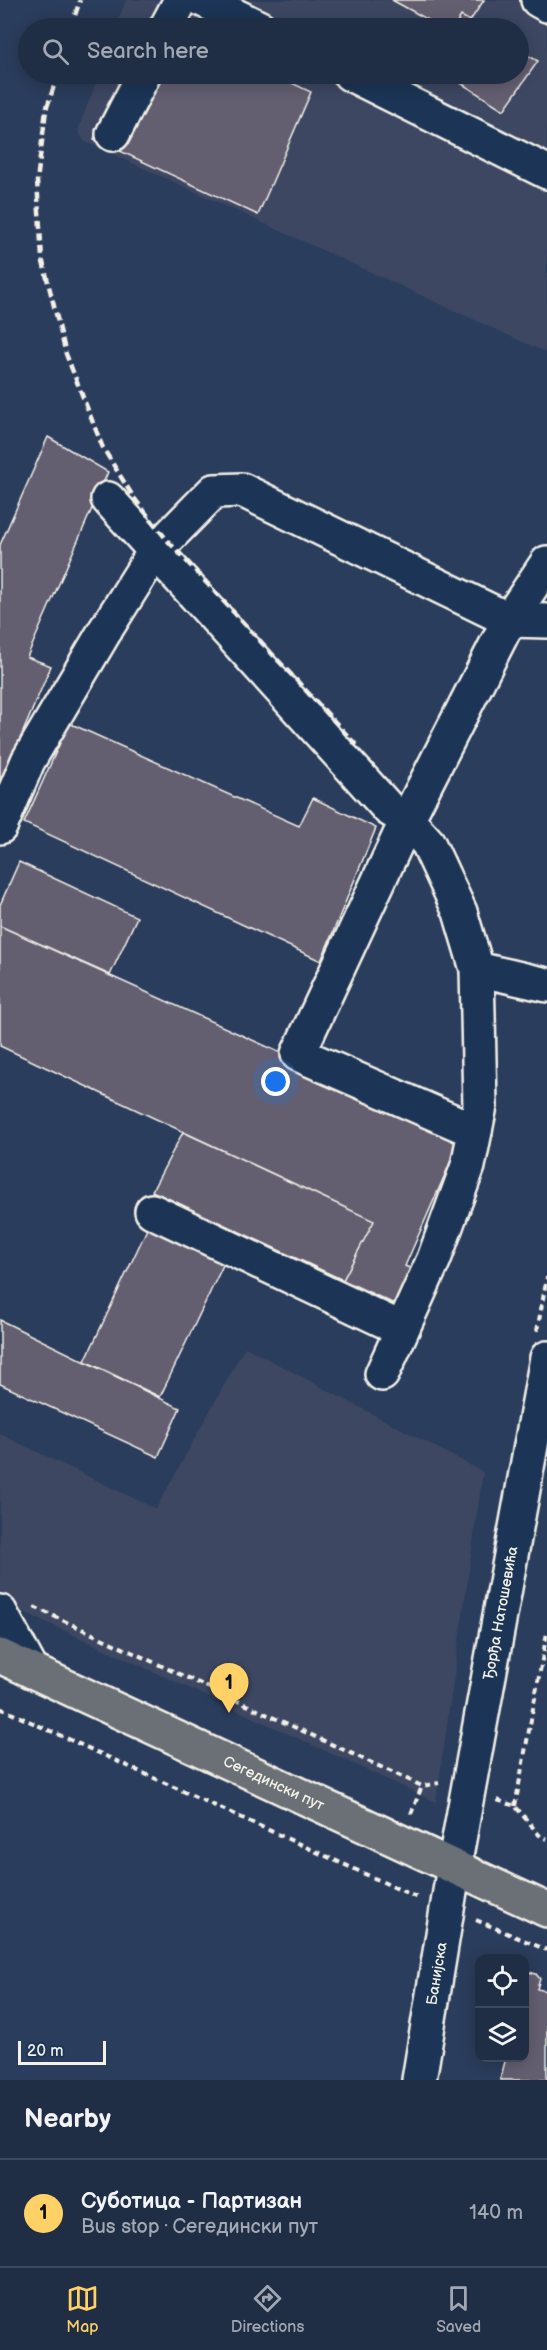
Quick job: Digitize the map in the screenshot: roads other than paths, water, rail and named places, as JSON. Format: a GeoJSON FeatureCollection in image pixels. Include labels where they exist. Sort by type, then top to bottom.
{"type":"FeatureCollection","features":[{"type":"Feature","properties":{"kind":"main road","name":"Сегедински пут"},"geometry":{"type":"LineString","coordinates":[[0,1656],[547,1910]]}},
{"type":"Feature","properties":{"kind":"street"},"geometry":{"type":"LineString","coordinates":[[171,18],[181,0]]}},
{"type":"Feature","properties":{"kind":"street"},"geometry":{"type":"LineString","coordinates":[[203,0],[240,18]]}},
{"type":"Feature","properties":{"kind":"street"},"geometry":{"type":"LineString","coordinates":[[538,0],[547,5]]}},
{"type":"Feature","properties":{"kind":"street"},"geometry":{"type":"LineString","coordinates":[[113,134],[139,84]]}},
{"type":"Feature","properties":{"kind":"street"},"geometry":{"type":"LineString","coordinates":[[370,84],[547,172]]}},
{"type":"Feature","properties":{"kind":"street"},"geometry":{"type":"LineString","coordinates":[[0,827],[28,761],[155,551],[214,492],[242,490],[509,620],[547,621]]}},
{"type":"Feature","properties":{"kind":"street"},"geometry":{"type":"LineString","coordinates":[[108,499],[388,809],[407,820],[428,843],[459,912],[477,969],[480,1106],[468,1166],[434,1259],[382,1374]]}},
{"type":"Feature","properties":{"kind":"street"},"geometry":{"type":"LineString","coordinates":[[475,1131],[298,1054],[407,820],[509,620],[547,563]]}},
{"type":"Feature","properties":{"kind":"street"},"geometry":{"type":"LineString","coordinates":[[477,969],[547,985]]}},
{"type":"Feature","properties":{"kind":"street"},"geometry":{"type":"LineString","coordinates":[[152,1210],[402,1329]]}},
{"type":"Feature","properties":{"kind":"street","name":"Ђорђа Натошевића"},"geometry":{"type":"LineString","coordinates":[[454,1867],[547,1358]]}},
{"type":"Feature","properties":{"kind":"street"},"geometry":{"type":"LineString","coordinates":[[0,1612],[32,1671]]}},
{"type":"Feature","properties":{"kind":"street","name":"Банијска"},"geometry":{"type":"LineString","coordinates":[[419,2080],[454,1867]]}},
{"type":"Feature","properties":{"kind":"railway"},"geometry":{"type":"LineString","coordinates":[[74,18],[80,0]]}},
{"type":"Feature","properties":{"kind":"railway"},"geometry":{"type":"LineString","coordinates":[[55,84],[46,110],[37,181],[42,258],[66,354],[103,448],[134,498],[167,540],[359,748]]}},
{"type":"Feature","properties":{"kind":"place","name":"Суботица - Партизан"},"geometry":{"type":"Point","coordinates":[229,1713]}}]}
